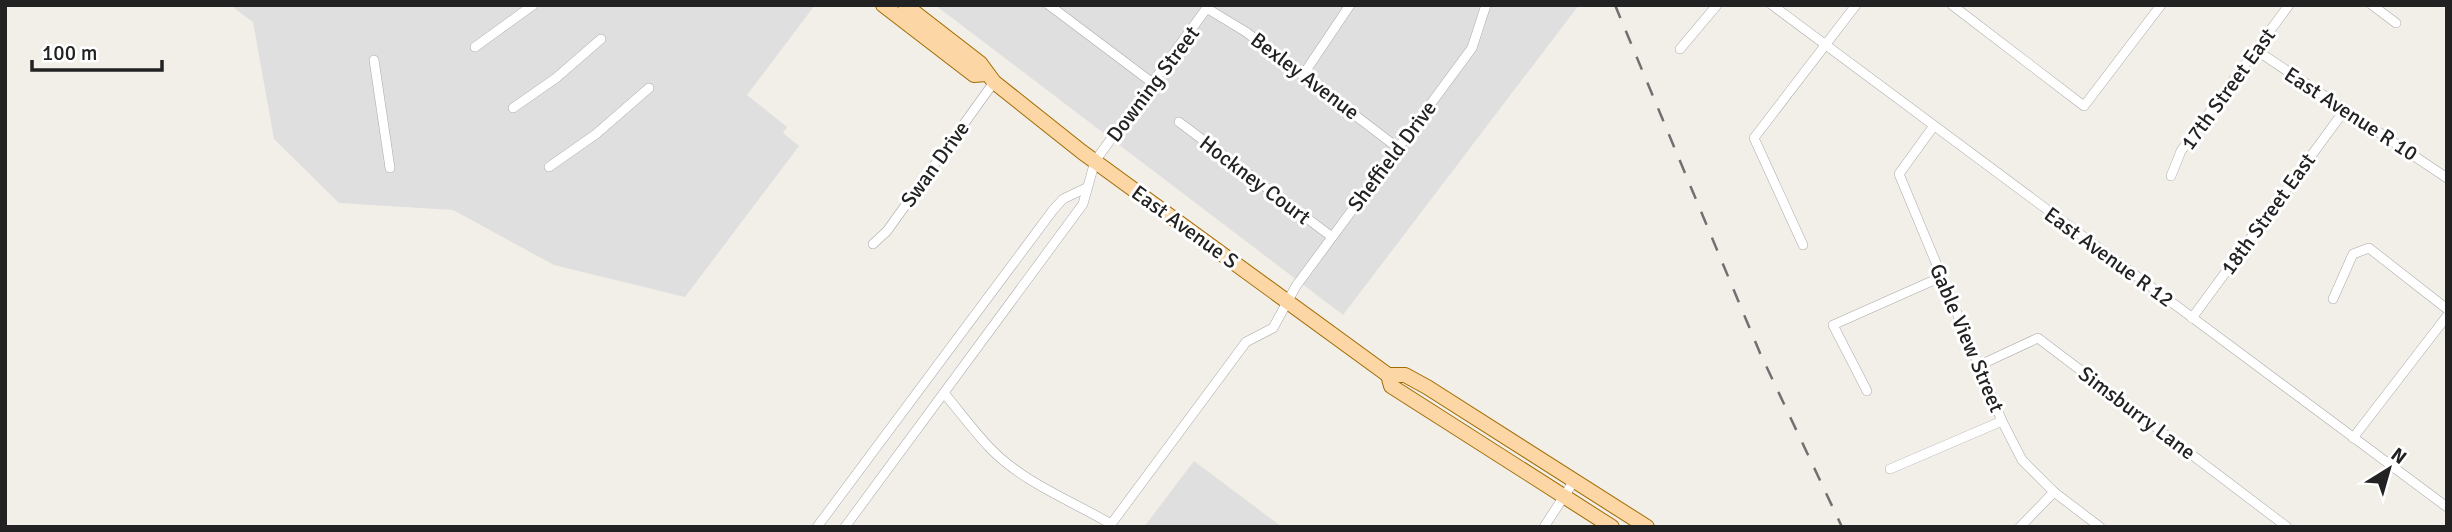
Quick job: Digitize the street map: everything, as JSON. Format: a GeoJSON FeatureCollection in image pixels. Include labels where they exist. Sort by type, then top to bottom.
{"type":"FeatureCollection","features":[{"type":"Feature","properties":{"kind":"main road","name":"East Avenue S"},"geometry":{"type":"LineString","coordinates":[[883,5],[974,75],[990,78]]}},
{"type":"Feature","properties":{"kind":"main road","name":"East Avenue S"},"geometry":{"type":"LineString","coordinates":[[905,5],[980,63],[990,78],[1095,161],[1388,375],[1405,375],[1647,527]]}},
{"type":"Feature","properties":{"kind":"main road","name":"East Avenue S"},"geometry":{"type":"LineString","coordinates":[[1388,375],[1391,386],[1612,527]]}},
{"type":"Feature","properties":{"kind":"street"},"geometry":{"type":"LineString","coordinates":[[475,47],[533,5]]}},
{"type":"Feature","properties":{"kind":"street"},"geometry":{"type":"LineString","coordinates":[[1049,5],[1154,84]]}},
{"type":"Feature","properties":{"kind":"street"},"geometry":{"type":"LineString","coordinates":[[1303,75],[1350,5]]}},
{"type":"Feature","properties":{"kind":"street","name":"Sheffield Drive"},"geometry":{"type":"LineString","coordinates":[[1110,525],[1246,342],[1273,328],[1332,237],[1472,48],[1486,5]]}},
{"type":"Feature","properties":{"kind":"street"},"geometry":{"type":"LineString","coordinates":[[1680,49],[1717,5]]}},
{"type":"Feature","properties":{"kind":"street","name":"East Avenue R 12"},"geometry":{"type":"LineString","coordinates":[[1772,5],[2447,507]]}},
{"type":"Feature","properties":{"kind":"street"},"geometry":{"type":"LineString","coordinates":[[1803,245],[1754,138],[1856,5]]}},
{"type":"Feature","properties":{"kind":"street"},"geometry":{"type":"LineString","coordinates":[[1952,5],[2084,106],[2161,5]]}},
{"type":"Feature","properties":{"kind":"street","name":"17th Street East"},"geometry":{"type":"LineString","coordinates":[[2171,176],[2180,151],[2290,5]]}},
{"type":"Feature","properties":{"kind":"street"},"geometry":{"type":"LineString","coordinates":[[2372,5],[2396,23]]}},
{"type":"Feature","properties":{"kind":"street","name":"Bexley Avenue"},"geometry":{"type":"LineString","coordinates":[[1209,7],[1398,148]]}},
{"type":"Feature","properties":{"kind":"street","name":"Downing Street"},"geometry":{"type":"LineString","coordinates":[[845,527],[1083,204],[1095,161],[1209,7]]}},
{"type":"Feature","properties":{"kind":"street"},"geometry":{"type":"LineString","coordinates":[[513,108],[556,78],[601,39]]}},
{"type":"Feature","properties":{"kind":"street","name":"East Avenue R 10"},"geometry":{"type":"LineString","coordinates":[[2256,50],[2447,177]]}},
{"type":"Feature","properties":{"kind":"street"},"geometry":{"type":"LineString","coordinates":[[374,60],[390,168]]}},
{"type":"Feature","properties":{"kind":"street","name":"Swan Drive"},"geometry":{"type":"LineString","coordinates":[[873,244],[887,231],[990,78]]}},
{"type":"Feature","properties":{"kind":"street"},"geometry":{"type":"LineString","coordinates":[[549,167],[596,134],[649,88]]}},
{"type":"Feature","properties":{"kind":"street","name":"18th Street East"},"geometry":{"type":"LineString","coordinates":[[2192,318],[2344,111]]}},
{"type":"Feature","properties":{"kind":"street","name":"Hockney Court"},"geometry":{"type":"LineString","coordinates":[[1179,122],[1332,237]]}},
{"type":"Feature","properties":{"kind":"street","name":"Gable View Street"},"geometry":{"type":"LineString","coordinates":[[1933,127],[1899,174],[1941,276],[2002,421],[2022,460],[2054,492],[2100,527]]}},
{"type":"Feature","properties":{"kind":"street"},"geometry":{"type":"LineString","coordinates":[[817,527],[1052,210],[1063,199],[1086,188]]}},
{"type":"Feature","properties":{"kind":"street"},"geometry":{"type":"LineString","coordinates":[[2333,299],[2353,254],[2369,248],[2447,309]]}},
{"type":"Feature","properties":{"kind":"street"},"geometry":{"type":"LineString","coordinates":[[1867,391],[1833,325],[1941,276]]}},
{"type":"Feature","properties":{"kind":"street"},"geometry":{"type":"LineString","coordinates":[[2353,438],[2447,316]]}},
{"type":"Feature","properties":{"kind":"street","name":"Simsburry Lane"},"geometry":{"type":"LineString","coordinates":[[1980,365],[2038,338],[2287,527]]}},
{"type":"Feature","properties":{"kind":"street"},"geometry":{"type":"LineString","coordinates":[[944,393],[990,449],[1052,494],[1072,501],[1110,525]]}},
{"type":"Feature","properties":{"kind":"street"},"geometry":{"type":"LineString","coordinates":[[1890,469],[2002,421]]}},
{"type":"Feature","properties":{"kind":"street"},"geometry":{"type":"LineString","coordinates":[[1544,527],[1574,481]]}},
{"type":"Feature","properties":{"kind":"street"},"geometry":{"type":"LineString","coordinates":[[2020,527],[2054,492]]}},
{"type":"Feature","properties":{"kind":"shaded area"},"geometry":{"type":"Polygon","coordinates":[[[230,5],[815,5],[747,95],[787,127],[783,133],[799,146],[685,297],[554,265],[453,210],[339,203],[274,139],[253,22],[230,5]]]}},
{"type":"Feature","properties":{"kind":"shaded area"},"geometry":{"type":"Polygon","coordinates":[[[935,5],[1579,5],[1343,315],[935,5]]]}},
{"type":"Feature","properties":{"kind":"shaded area"},"geometry":{"type":"Polygon","coordinates":[[[1194,461],[1282,527],[1144,527],[1194,461]]]}},
{"type":"Feature","properties":{"kind":"railway"},"geometry":{"type":"LineString","coordinates":[[1615,5],[1760,353],[1842,527]]}}]}
